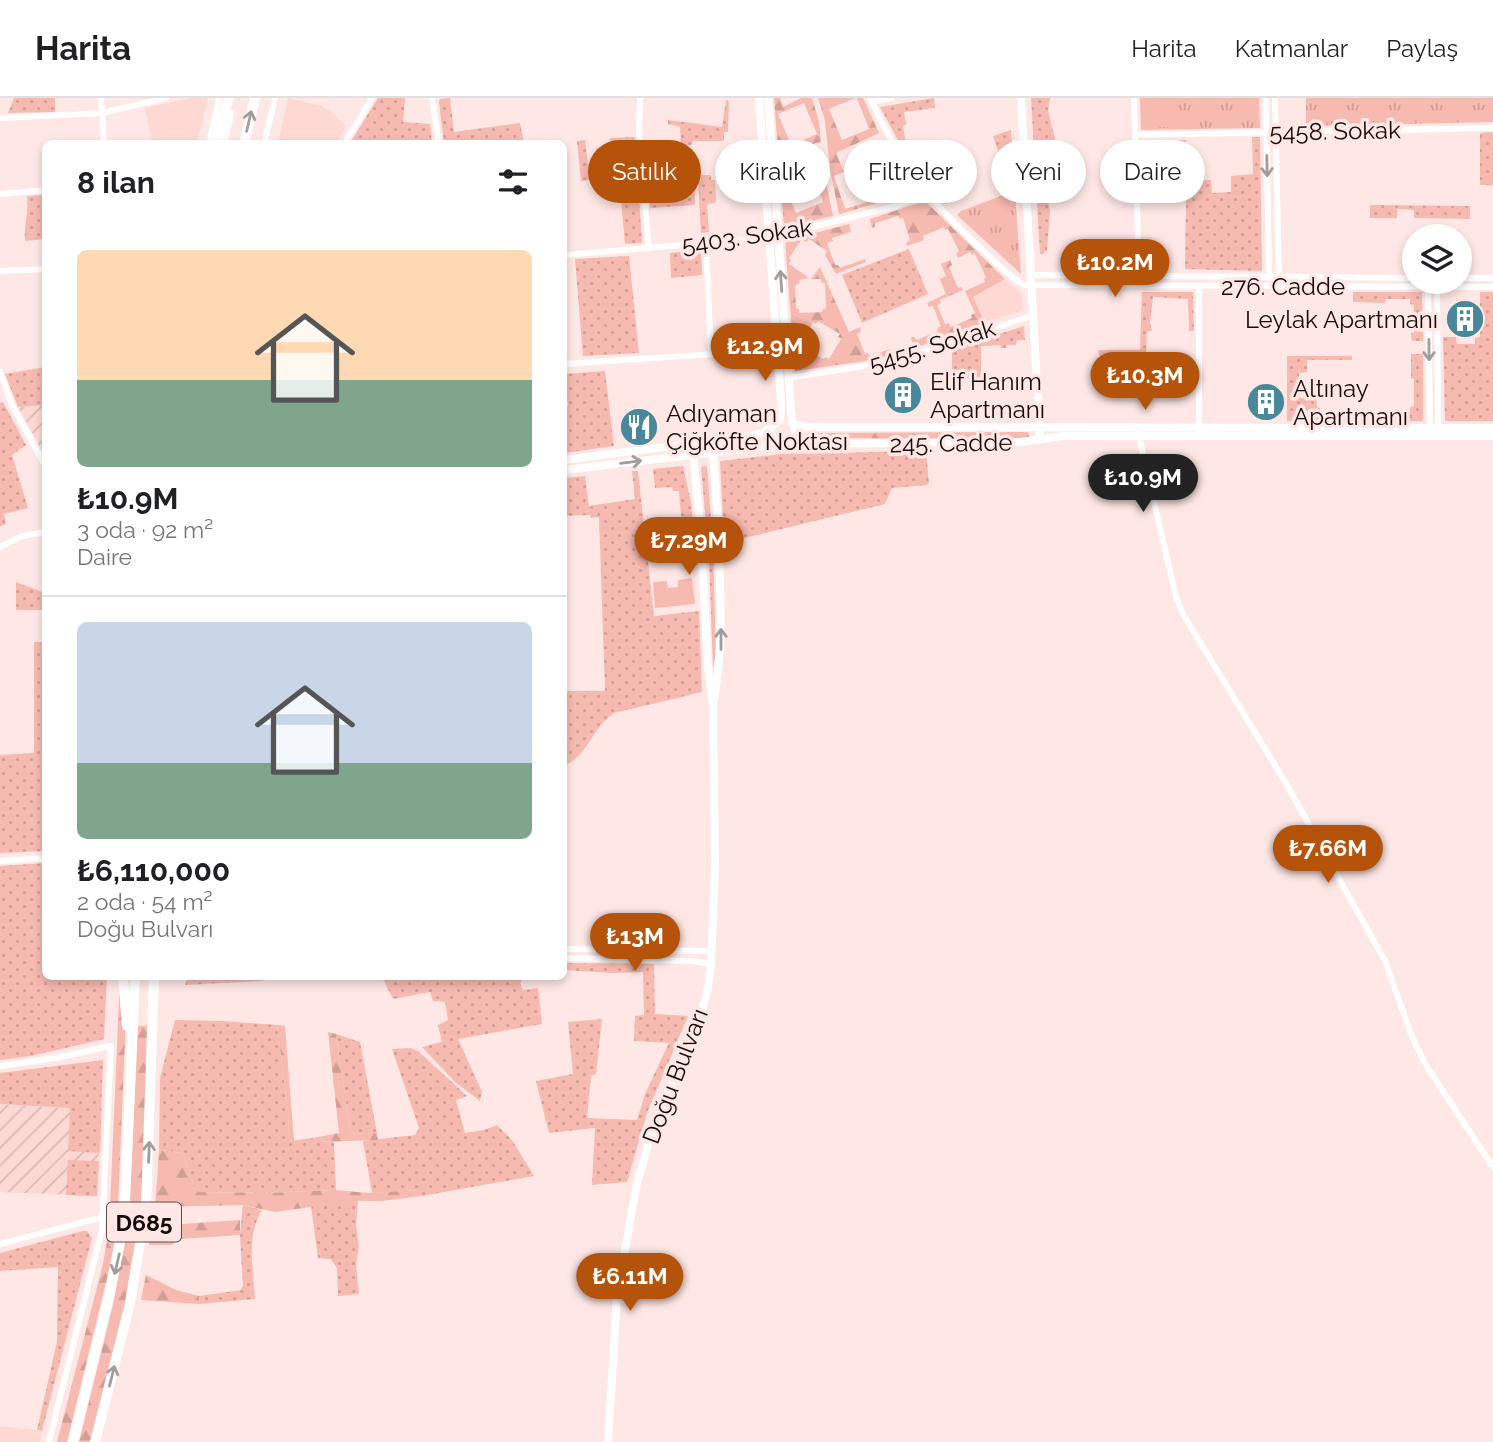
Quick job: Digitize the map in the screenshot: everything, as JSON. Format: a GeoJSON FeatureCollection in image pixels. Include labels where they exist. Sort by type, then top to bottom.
{"type":"FeatureCollection","features":[{"type":"Feature","properties":{"kind":"highway"},"geometry":{"type":"LineString","coordinates":[[213,140],[231,98]]}},
{"type":"Feature","properties":{"kind":"highway"},"geometry":{"type":"LineString","coordinates":[[223,140],[231,98]]}},
{"type":"Feature","properties":{"kind":"highway"},"geometry":{"type":"LineString","coordinates":[[245,140],[255,98]]}},
{"type":"Feature","properties":{"kind":"highway"},"geometry":{"type":"LineString","coordinates":[[123,980],[131,1075]]}},
{"type":"Feature","properties":{"kind":"highway","name":"D685"},"geometry":{"type":"LineString","coordinates":[[73,1442],[121,1243],[127,1198],[135,980]]}},
{"type":"Feature","properties":{"kind":"highway","name":"D685"},"geometry":{"type":"LineString","coordinates":[[95,1442],[130,1303],[145,1217],[155,980]]}},
{"type":"Feature","properties":{"kind":"street"},"geometry":{"type":"LineString","coordinates":[[100,98],[104,140]]}},
{"type":"Feature","properties":{"kind":"street"},"geometry":{"type":"LineString","coordinates":[[0,118],[102,113],[166,98]]}},
{"type":"Feature","properties":{"kind":"street"},"geometry":{"type":"LineString","coordinates":[[212,140],[219,98]]}},
{"type":"Feature","properties":{"kind":"street"},"geometry":{"type":"LineString","coordinates":[[265,140],[275,98]]}},
{"type":"Feature","properties":{"kind":"street"},"geometry":{"type":"LineString","coordinates":[[346,140],[372,98]]}},
{"type":"Feature","properties":{"kind":"street"},"geometry":{"type":"LineString","coordinates":[[432,98],[438,140]]}},
{"type":"Feature","properties":{"kind":"street"},"geometry":{"type":"LineString","coordinates":[[640,98],[639,130],[649,248]]}},
{"type":"Feature","properties":{"kind":"street"},"geometry":{"type":"LineString","coordinates":[[759,98],[773,237],[788,378],[792,423],[795,436],[784,444],[772,438],[774,424],[780,414],[781,401],[777,350],[773,237],[768,98]]}},
{"type":"Feature","properties":{"kind":"street"},"geometry":{"type":"LineString","coordinates":[[890,140],[870,100],[892,98]]}},
{"type":"Feature","properties":{"kind":"street"},"geometry":{"type":"LineString","coordinates":[[1021,98],[1040,440]]}},
{"type":"Feature","properties":{"kind":"street"},"geometry":{"type":"LineString","coordinates":[[1134,98],[1139,276]]}},
{"type":"Feature","properties":{"kind":"street"},"geometry":{"type":"LineString","coordinates":[[1266,98],[1270,286]]}},
{"type":"Feature","properties":{"kind":"street"},"geometry":{"type":"LineString","coordinates":[[1275,98],[1279,286]]}},
{"type":"Feature","properties":{"kind":"street","name":"5458. Sokak"},"geometry":{"type":"LineString","coordinates":[[1135,135],[1493,128]]}},
{"type":"Feature","properties":{"kind":"street"},"geometry":{"type":"LineString","coordinates":[[0,194],[42,190]]}},
{"type":"Feature","properties":{"kind":"street","name":"5403. Sokak"},"geometry":{"type":"LineString","coordinates":[[567,255],[773,237],[903,203]]}},
{"type":"Feature","properties":{"kind":"street"},"geometry":{"type":"LineString","coordinates":[[936,203],[1019,282],[1032,286]]}},
{"type":"Feature","properties":{"kind":"street"},"geometry":{"type":"LineString","coordinates":[[706,244],[711,354]]}},
{"type":"Feature","properties":{"kind":"street"},"geometry":{"type":"LineString","coordinates":[[0,271],[42,269]]}},
{"type":"Feature","properties":{"kind":"street","name":"276. Cadde"},"geometry":{"type":"LineString","coordinates":[[1031,275],[1402,278]]}},
{"type":"Feature","properties":{"kind":"street"},"geometry":{"type":"LineString","coordinates":[[1472,278],[1493,278]]}},
{"type":"Feature","properties":{"kind":"street","name":"276. Cadde"},"geometry":{"type":"LineString","coordinates":[[1032,286],[1402,284]]}},
{"type":"Feature","properties":{"kind":"street"},"geometry":{"type":"LineString","coordinates":[[1199,286],[1199,432]]}},
{"type":"Feature","properties":{"kind":"street","name":"276. Cadde"},"geometry":{"type":"LineString","coordinates":[[1472,286],[1493,287]]}},
{"type":"Feature","properties":{"kind":"street"},"geometry":{"type":"LineString","coordinates":[[1428,294],[1434,433]]}},
{"type":"Feature","properties":{"kind":"street"},"geometry":{"type":"LineString","coordinates":[[1434,433],[1437,294]]}},
{"type":"Feature","properties":{"kind":"street","name":"5455. Sokak"},"geometry":{"type":"LineString","coordinates":[[788,378],[895,361],[1034,315]]}},
{"type":"Feature","properties":{"kind":"street"},"geometry":{"type":"LineString","coordinates":[[567,364],[777,350]]}},
{"type":"Feature","properties":{"kind":"street"},"geometry":{"type":"LineString","coordinates":[[0,372],[12,405],[42,460]]}},
{"type":"Feature","properties":{"kind":"street"},"geometry":{"type":"LineString","coordinates":[[567,460],[755,436],[782,419],[792,423]]}},
{"type":"Feature","properties":{"kind":"street","name":"245. Cadde"},"geometry":{"type":"LineString","coordinates":[[792,423],[807,427],[1040,426],[1138,431],[1434,433],[1493,436]]}},
{"type":"Feature","properties":{"kind":"street","name":"245. Cadde"},"geometry":{"type":"LineString","coordinates":[[1434,433],[1493,428]]}},
{"type":"Feature","properties":{"kind":"street"},"geometry":{"type":"LineString","coordinates":[[1138,431],[1176,597],[1183,614],[1287,785],[1385,961],[1411,1034],[1425,1064],[1493,1167]]}},
{"type":"Feature","properties":{"kind":"street","name":"245. Cadde"},"geometry":{"type":"LineString","coordinates":[[567,470],[784,444],[1020,442],[1138,431]]}},
{"type":"Feature","properties":{"kind":"street","name":"Doğu Bulvarı"},"geometry":{"type":"LineString","coordinates":[[712,441],[719,544],[721,652],[713,706]]}},
{"type":"Feature","properties":{"kind":"street","name":"Doğu Bulvarı"},"geometry":{"type":"LineString","coordinates":[[608,1442],[617,1295],[637,1183],[655,1122],[700,1018],[711,964],[715,867],[713,706],[708,667],[702,542],[692,444]]}},
{"type":"Feature","properties":{"kind":"street"},"geometry":{"type":"LineString","coordinates":[[0,547],[22,536],[42,533]]}},
{"type":"Feature","properties":{"kind":"street"},"geometry":{"type":"LineString","coordinates":[[0,861],[42,858]]}},
{"type":"Feature","properties":{"kind":"street"},"geometry":{"type":"LineString","coordinates":[[567,949],[712,951]]}},
{"type":"Feature","properties":{"kind":"street"},"geometry":{"type":"LineString","coordinates":[[567,958],[692,961],[711,964]]}},
{"type":"Feature","properties":{"kind":"street"},"geometry":{"type":"LineString","coordinates":[[0,1066],[111,1046],[103,1217],[94,1268],[49,1442]]}},
{"type":"Feature","properties":{"kind":"street"},"geometry":{"type":"LineString","coordinates":[[0,1244],[103,1217]]}},
{"type":"Feature","properties":{"kind":"shaded area"},"geometry":{"type":"Polygon","coordinates":[[[191,98],[208,98],[198,140],[150,140],[152,139],[145,108],[191,98]]]}},
{"type":"Feature","properties":{"kind":"shaded area"},"geometry":{"type":"Polygon","coordinates":[[[288,98],[322,106],[346,126],[338,140],[279,140],[288,98]]]}},
{"type":"Feature","properties":{"kind":"shaded area"},"geometry":{"type":"Polygon","coordinates":[[[1005,279],[1022,295],[1023,310],[985,323],[973,297],[1005,279]]]}},
{"type":"Feature","properties":{"kind":"shaded area"},"geometry":{"type":"Polygon","coordinates":[[[42,405],[42,451],[18,407],[42,405]]]}},
{"type":"Feature","properties":{"kind":"shaded area"},"geometry":{"type":"Polygon","coordinates":[[[0,1104],[101,1110],[97,1196],[0,1192],[0,1104]]]}},
{"type":"Feature","properties":{"kind":"shaded area"},"geometry":{"type":"Polygon","coordinates":[[[0,1426],[42,1431],[40,1442],[0,1442],[0,1426]]]}},
{"type":"Feature","properties":{"kind":"green space"},"geometry":{"type":"Polygon","coordinates":[[[14,98],[55,98],[55,112],[8,113],[14,98]]]}},
{"type":"Feature","properties":{"kind":"green space"},"geometry":{"type":"Polygon","coordinates":[[[378,98],[405,98],[403,122],[430,124],[432,140],[352,140],[378,98]]]}},
{"type":"Feature","properties":{"kind":"green space"},"geometry":{"type":"Polygon","coordinates":[[[450,98],[454,132],[520,123],[523,140],[444,140],[440,99],[450,98]]]}},
{"type":"Feature","properties":{"kind":"green space"},"geometry":{"type":"Polygon","coordinates":[[[774,98],[780,98],[783,107],[801,98],[812,98],[821,140],[803,140],[817,134],[804,103],[778,114],[789,140],[777,140],[774,98]]]}},
{"type":"Feature","properties":{"kind":"green space"},"geometry":{"type":"Polygon","coordinates":[[[818,98],[855,98],[829,109],[842,140],[869,129],[857,98],[863,98],[879,133],[864,140],[844,140],[844,149],[836,153],[844,172],[834,176],[845,209],[864,203],[878,203],[839,214],[830,169],[830,140],[827,140],[818,98]]]}},
{"type":"Feature","properties":{"kind":"green space"},"geometry":{"type":"Polygon","coordinates":[[[934,98],[935,108],[904,112],[905,140],[898,140],[880,107],[934,98]]]}},
{"type":"Feature","properties":{"kind":"green space"},"geometry":{"type":"Polygon","coordinates":[[[1031,98],[1050,98],[1048,111],[1055,140],[1033,140],[1031,98]]]}},
{"type":"Feature","properties":{"kind":"green space"},"geometry":{"type":"Polygon","coordinates":[[[1140,98],[1259,98],[1260,128],[1141,130],[1140,98]]]}},
{"type":"Feature","properties":{"kind":"green space"},"geometry":{"type":"Polygon","coordinates":[[[1306,98],[1493,98],[1493,122],[1306,126],[1306,98]]]}},
{"type":"Feature","properties":{"kind":"green space"},"geometry":{"type":"Polygon","coordinates":[[[726,100],[729,101],[728,132],[724,132],[724,140],[681,140],[680,127],[668,124],[668,120],[722,127],[726,100]]]}},
{"type":"Feature","properties":{"kind":"green space"},"geometry":{"type":"Polygon","coordinates":[[[1142,103],[1179,103],[1179,127],[1142,127],[1142,103]]]}},
{"type":"Feature","properties":{"kind":"green space"},"geometry":{"type":"Polygon","coordinates":[[[1011,130],[1012,140],[994,140],[993,136],[1011,130]]]}},
{"type":"Feature","properties":{"kind":"green space"},"geometry":{"type":"Polygon","coordinates":[[[1493,132],[1493,185],[1480,185],[1480,133],[1493,132]]]}},
{"type":"Feature","properties":{"kind":"green space"},"geometry":{"type":"Polygon","coordinates":[[[635,137],[635,140],[610,140],[635,137]]]}},
{"type":"Feature","properties":{"kind":"green space"},"geometry":{"type":"Polygon","coordinates":[[[1252,137],[1260,137],[1262,271],[1185,269],[1186,203],[1205,203],[1205,180],[1211,180],[1212,193],[1231,192],[1231,176],[1253,174],[1252,137]]]}},
{"type":"Feature","properties":{"kind":"green space"},"geometry":{"type":"Polygon","coordinates":[[[585,140],[588,180],[581,181],[577,141],[585,140]]]}},
{"type":"Feature","properties":{"kind":"green space"},"geometry":{"type":"Polygon","coordinates":[[[701,175],[711,175],[711,180],[715,180],[715,203],[707,204],[709,232],[701,233],[699,203],[701,175]]]}},
{"type":"Feature","properties":{"kind":"green space"},"geometry":{"type":"Polygon","coordinates":[[[42,195],[42,239],[25,241],[27,196],[42,195]]]}},
{"type":"Feature","properties":{"kind":"green space"},"geometry":{"type":"Polygon","coordinates":[[[991,200],[991,203],[1016,203],[1021,274],[957,215],[991,200]]]}},
{"type":"Feature","properties":{"kind":"green space"},"geometry":{"type":"Polygon","coordinates":[[[830,201],[833,216],[784,227],[782,203],[792,203],[796,213],[830,201]]]}},
{"type":"Feature","properties":{"kind":"green space"},"geometry":{"type":"Polygon","coordinates":[[[621,203],[639,203],[642,243],[625,244],[621,203]]]}},
{"type":"Feature","properties":{"kind":"green space"},"geometry":{"type":"Polygon","coordinates":[[[650,203],[695,203],[695,205],[650,208],[650,203]]]}},
{"type":"Feature","properties":{"kind":"green space"},"geometry":{"type":"Polygon","coordinates":[[[919,203],[927,203],[1005,279],[973,297],[985,323],[915,348],[911,338],[917,340],[938,331],[941,326],[933,306],[929,307],[927,303],[946,294],[940,279],[946,276],[941,264],[950,260],[952,265],[949,267],[958,288],[963,290],[940,300],[941,303],[937,305],[945,324],[949,323],[951,327],[972,318],[971,315],[975,313],[965,291],[985,282],[986,277],[975,254],[970,252],[958,258],[956,254],[959,251],[948,229],[945,230],[944,227],[923,236],[924,240],[907,246],[906,243],[910,240],[903,218],[898,216],[875,223],[872,228],[870,219],[919,203]]]}},
{"type":"Feature","properties":{"kind":"green space"},"geometry":{"type":"Polygon","coordinates":[[[1037,203],[1049,203],[1047,250],[1040,254],[1037,203]]]}},
{"type":"Feature","properties":{"kind":"green space"},"geometry":{"type":"Polygon","coordinates":[[[1370,205],[1470,206],[1470,219],[1414,218],[1414,210],[1397,209],[1397,218],[1370,218],[1370,205]]]}},
{"type":"Feature","properties":{"kind":"green space"},"geometry":{"type":"Polygon","coordinates":[[[849,224],[851,232],[832,238],[833,241],[827,243],[835,265],[840,268],[865,259],[866,262],[836,274],[825,255],[827,251],[809,239],[806,242],[802,239],[789,258],[789,264],[809,278],[799,280],[799,284],[795,285],[796,308],[799,313],[822,312],[826,308],[825,283],[822,283],[821,279],[811,279],[820,267],[849,332],[860,327],[861,332],[857,334],[865,354],[870,356],[890,349],[895,355],[795,371],[785,241],[849,224]],[[818,321],[816,324],[813,322],[802,342],[803,347],[823,359],[829,359],[841,339],[838,337],[840,334],[818,321]]]}},
{"type":"Feature","properties":{"kind":"green space"},"geometry":{"type":"Polygon","coordinates":[[[909,249],[928,294],[862,323],[842,275],[909,249]]]}},
{"type":"Feature","properties":{"kind":"green space"},"geometry":{"type":"Polygon","coordinates":[[[701,250],[702,275],[671,278],[670,253],[701,250]]]}},
{"type":"Feature","properties":{"kind":"green space"},"geometry":{"type":"Polygon","coordinates":[[[629,256],[639,353],[583,356],[575,259],[629,256]]]}},
{"type":"Feature","properties":{"kind":"green space"},"geometry":{"type":"Polygon","coordinates":[[[1142,292],[1193,292],[1194,331],[1189,331],[1188,299],[1153,297],[1150,323],[1152,331],[1147,331],[1146,357],[1099,355],[1098,350],[1140,350],[1142,292]]]}},
{"type":"Feature","properties":{"kind":"green space"},"geometry":{"type":"Polygon","coordinates":[[[1353,292],[1422,294],[1423,341],[1412,341],[1414,305],[1410,304],[1410,299],[1386,299],[1385,303],[1353,302],[1353,292]]]}},
{"type":"Feature","properties":{"kind":"green space"},"geometry":{"type":"Polygon","coordinates":[[[1480,292],[1493,292],[1493,421],[1445,421],[1443,337],[1456,337],[1457,344],[1475,344],[1475,338],[1480,337],[1480,292]]]}},
{"type":"Feature","properties":{"kind":"green space"},"geometry":{"type":"Polygon","coordinates":[[[1024,326],[1025,340],[1017,340],[1016,345],[1006,345],[1006,348],[1001,348],[1000,345],[981,346],[981,378],[952,378],[952,349],[1024,326]]]}},
{"type":"Feature","properties":{"kind":"green space"},"geometry":{"type":"Polygon","coordinates":[[[1411,354],[1423,354],[1423,421],[1374,421],[1375,412],[1410,412],[1410,407],[1414,406],[1411,354]]]}},
{"type":"Feature","properties":{"kind":"green space"},"geometry":{"type":"Polygon","coordinates":[[[1287,356],[1352,356],[1352,360],[1307,360],[1307,372],[1299,373],[1299,398],[1316,397],[1317,407],[1321,411],[1365,412],[1365,421],[1287,421],[1287,356]]]}},
{"type":"Feature","properties":{"kind":"green space"},"geometry":{"type":"Polygon","coordinates":[[[42,368],[42,405],[18,407],[5,374],[42,368]]]}},
{"type":"Feature","properties":{"kind":"green space"},"geometry":{"type":"Polygon","coordinates":[[[605,371],[614,446],[567,453],[567,374],[605,371]]]}},
{"type":"Feature","properties":{"kind":"green space"},"geometry":{"type":"Polygon","coordinates":[[[3,402],[26,445],[12,455],[28,508],[4,514],[6,524],[0,526],[0,403],[3,402]]]}},
{"type":"Feature","properties":{"kind":"green space"},"geometry":{"type":"Polygon","coordinates":[[[1028,432],[1027,439],[806,438],[808,433],[1028,432]]]}},
{"type":"Feature","properties":{"kind":"green space"},"geometry":{"type":"Polygon","coordinates":[[[926,451],[927,485],[892,488],[885,504],[724,543],[720,461],[782,454],[926,451]]]}},
{"type":"Feature","properties":{"kind":"green space"},"geometry":{"type":"Polygon","coordinates":[[[683,466],[691,503],[696,555],[684,556],[679,491],[673,491],[672,487],[655,488],[653,469],[683,466]]]}},
{"type":"Feature","properties":{"kind":"green space"},"geometry":{"type":"Polygon","coordinates":[[[707,466],[713,548],[716,653],[713,668],[709,558],[701,467],[707,466]]]}},
{"type":"Feature","properties":{"kind":"green space"},"geometry":{"type":"Polygon","coordinates":[[[632,471],[638,471],[654,616],[699,611],[702,692],[614,713],[601,725],[579,755],[567,764],[567,691],[605,691],[599,517],[567,516],[567,478],[585,476],[589,506],[635,499],[632,471]]]}},
{"type":"Feature","properties":{"kind":"green space"},"geometry":{"type":"Polygon","coordinates":[[[692,578],[695,604],[655,608],[653,582],[667,581],[668,588],[678,587],[678,580],[692,578]]]}},
{"type":"Feature","properties":{"kind":"green space"},"geometry":{"type":"Polygon","coordinates":[[[16,582],[42,592],[42,610],[16,610],[16,582]]]}},
{"type":"Feature","properties":{"kind":"green space"},"geometry":{"type":"Polygon","coordinates":[[[34,642],[42,642],[42,851],[0,853],[0,755],[34,753],[34,642]]]}},
{"type":"Feature","properties":{"kind":"green space"},"geometry":{"type":"Polygon","coordinates":[[[42,863],[42,980],[107,980],[104,1039],[31,1056],[0,1060],[0,866],[42,863]]]}},
{"type":"Feature","properties":{"kind":"green space"},"geometry":{"type":"Polygon","coordinates":[[[567,963],[654,964],[655,1014],[688,1016],[647,1113],[627,1182],[592,1185],[595,1128],[549,1133],[536,1081],[573,1074],[568,1022],[602,1019],[596,1074],[591,1076],[587,1118],[637,1120],[645,1094],[669,1043],[634,1041],[635,1016],[644,1015],[643,972],[567,970],[567,963]]]}},
{"type":"Feature","properties":{"kind":"green space"},"geometry":{"type":"Polygon","coordinates":[[[120,980],[126,1017],[117,1230],[67,1442],[57,1442],[103,1264],[109,1230],[120,980]]]}},
{"type":"Feature","properties":{"kind":"green space"},"geometry":{"type":"Polygon","coordinates":[[[187,980],[264,980],[261,981],[185,985],[187,980]]]}},
{"type":"Feature","properties":{"kind":"green space"},"geometry":{"type":"Polygon","coordinates":[[[384,980],[522,980],[520,983],[523,990],[538,988],[542,1024],[458,1039],[482,1092],[480,1101],[455,1082],[422,1047],[442,1042],[438,1025],[448,1020],[445,1002],[433,1001],[430,992],[393,999],[384,980]]]}},
{"type":"Feature","properties":{"kind":"green space"},"geometry":{"type":"Polygon","coordinates":[[[175,1020],[277,1025],[288,1110],[289,1141],[313,1138],[317,1142],[334,1142],[336,1190],[265,1193],[199,1192],[194,1188],[183,1153],[159,1150],[160,1078],[175,1020]]]}},
{"type":"Feature","properties":{"kind":"green space"},"geometry":{"type":"Polygon","coordinates":[[[277,1025],[285,1026],[294,1140],[289,1141],[288,1110],[277,1025]]]}},
{"type":"Feature","properties":{"kind":"green space"},"geometry":{"type":"Polygon","coordinates":[[[138,1026],[147,1026],[144,1166],[132,1271],[90,1442],[79,1442],[113,1305],[129,1221],[138,1026]]]}},
{"type":"Feature","properties":{"kind":"green space"},"geometry":{"type":"Polygon","coordinates":[[[328,1032],[336,1034],[350,1130],[354,1134],[377,1133],[378,1140],[317,1142],[313,1138],[339,1133],[328,1032]]]}},
{"type":"Feature","properties":{"kind":"green space"},"geometry":{"type":"Polygon","coordinates":[[[336,1034],[360,1042],[377,1133],[354,1134],[350,1130],[336,1034]]]}},
{"type":"Feature","properties":{"kind":"green space"},"geometry":{"type":"Polygon","coordinates":[[[410,1048],[418,1051],[467,1096],[456,1100],[465,1133],[497,1125],[512,1140],[534,1176],[422,1196],[420,1190],[372,1193],[363,1141],[415,1135],[419,1128],[392,1049],[410,1048]]]}},
{"type":"Feature","properties":{"kind":"green space"},"geometry":{"type":"Polygon","coordinates":[[[103,1060],[100,1153],[68,1151],[70,1108],[0,1104],[0,1073],[103,1060]]]}},
{"type":"Feature","properties":{"kind":"green space"},"geometry":{"type":"Polygon","coordinates":[[[159,1150],[183,1153],[194,1188],[199,1192],[336,1190],[368,1193],[421,1190],[422,1196],[353,1201],[275,1212],[243,1205],[155,1207],[159,1150]]]}},
{"type":"Feature","properties":{"kind":"green space"},"geometry":{"type":"Polygon","coordinates":[[[68,1160],[99,1161],[97,1196],[66,1195],[68,1160]]]}},
{"type":"Feature","properties":{"kind":"green space"},"geometry":{"type":"Polygon","coordinates":[[[358,1200],[356,1225],[359,1247],[356,1264],[359,1294],[338,1296],[337,1268],[331,1259],[318,1258],[311,1206],[358,1200]]]}},
{"type":"Feature","properties":{"kind":"green space"},"geometry":{"type":"Polygon","coordinates":[[[243,1205],[262,1210],[252,1242],[255,1299],[199,1304],[199,1296],[241,1290],[243,1286],[240,1235],[243,1205]]]}},
{"type":"Feature","properties":{"kind":"green space"},"geometry":{"type":"Polygon","coordinates":[[[240,1220],[240,1235],[180,1239],[171,1245],[149,1245],[152,1226],[240,1220]]]}},
{"type":"Feature","properties":{"kind":"green space"},"geometry":{"type":"Polygon","coordinates":[[[87,1231],[92,1238],[42,1431],[37,1430],[57,1342],[58,1267],[0,1271],[0,1253],[87,1231]]]}},
{"type":"Feature","properties":{"kind":"green space"},"geometry":{"type":"Polygon","coordinates":[[[146,1275],[176,1290],[199,1296],[199,1304],[141,1300],[146,1275]]]}},
{"type":"Feature","properties":{"kind":"place","name":"Leylak Apartmanı"},"geometry":{"type":"Point","coordinates":[1465,319]}},
{"type":"Feature","properties":{"kind":"place","name":"Elif Hanım Apartmanı"},"geometry":{"type":"Point","coordinates":[903,395]}},
{"type":"Feature","properties":{"kind":"place","name":"Altınay Apartmanı"},"geometry":{"type":"Point","coordinates":[1266,402]}},
{"type":"Feature","properties":{"kind":"place","name":"Adıyaman Çiğköfte Noktası"},"geometry":{"type":"Point","coordinates":[639,427]}}]}
